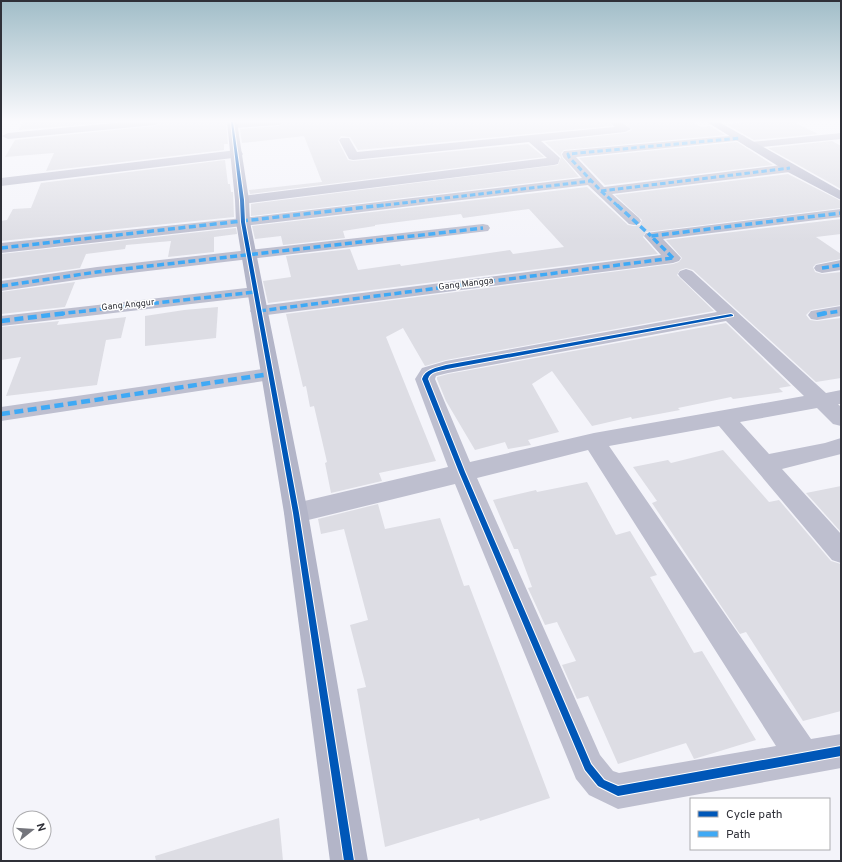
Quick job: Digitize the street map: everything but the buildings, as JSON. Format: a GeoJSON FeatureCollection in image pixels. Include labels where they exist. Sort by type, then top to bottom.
{"type":"FeatureCollection","features":[{"type":"Feature","properties":{"kind":"street"},"geometry":{"type":"LineString","coordinates":[[1,182],[168,162]]}},
{"type":"Feature","properties":{"kind":"street"},"geometry":{"type":"LineString","coordinates":[[238,162],[242,211],[249,256],[296,513],[349,861]]}},
{"type":"Feature","properties":{"kind":"street"},"geometry":{"type":"LineString","coordinates":[[389,162],[400,180]]}},
{"type":"Feature","properties":{"kind":"street"},"geometry":{"type":"LineString","coordinates":[[1,248],[242,211],[400,180],[544,162]]}},
{"type":"Feature","properties":{"kind":"street"},"geometry":{"type":"LineString","coordinates":[[574,162],[601,191],[634,221]]}},
{"type":"Feature","properties":{"kind":"street"},"geometry":{"type":"LineString","coordinates":[[780,162],[838,193]]}},
{"type":"Feature","properties":{"kind":"street"},"geometry":{"type":"LineString","coordinates":[[601,191],[790,168]]}},
{"type":"Feature","properties":{"kind":"street"},"geometry":{"type":"LineString","coordinates":[[242,211],[591,181]]}},
{"type":"Feature","properties":{"kind":"street","name":"Gang Mangga"},"geometry":{"type":"LineString","coordinates":[[257,301],[673,258],[651,236],[841,213]]}},
{"type":"Feature","properties":{"kind":"street"},"geometry":{"type":"LineString","coordinates":[[1,286],[97,272],[249,256],[483,228]]}},
{"type":"Feature","properties":{"kind":"street"},"geometry":{"type":"LineString","coordinates":[[822,268],[841,265]]}},
{"type":"Feature","properties":{"kind":"street"},"geometry":{"type":"LineString","coordinates":[[686,274],[731,316],[831,399],[841,419]]}},
{"type":"Feature","properties":{"kind":"street","name":"Gang Anggur"},"geometry":{"type":"LineString","coordinates":[[1,320],[257,301]]}},
{"type":"Feature","properties":{"kind":"street"},"geometry":{"type":"LineString","coordinates":[[816,315],[841,311]]}},
{"type":"Feature","properties":{"kind":"street"},"geometry":{"type":"LineString","coordinates":[[731,316],[446,367],[429,372],[426,375],[427,385],[462,472],[588,767],[601,783],[618,790],[841,750]]}},
{"type":"Feature","properties":{"kind":"street"},"geometry":{"type":"LineString","coordinates":[[1,414],[270,374]]}},
{"type":"Feature","properties":{"kind":"street"},"geometry":{"type":"LineString","coordinates":[[296,513],[594,441],[831,399]]}},
{"type":"Feature","properties":{"kind":"street"},"geometry":{"type":"LineString","coordinates":[[724,418],[841,552]]}},
{"type":"Feature","properties":{"kind":"street"},"geometry":{"type":"LineString","coordinates":[[594,441],[802,757]]}},
{"type":"Feature","properties":{"kind":"street"},"geometry":{"type":"LineString","coordinates":[[763,464],[826,451],[841,446]]}},
{"type":"Feature","properties":{"kind":"marked path"},"geometry":{"type":"LineString","coordinates":[[574,162],[601,191],[651,236]]}},
{"type":"Feature","properties":{"kind":"marked path"},"geometry":{"type":"LineString","coordinates":[[601,191],[790,168]]}},
{"type":"Feature","properties":{"kind":"marked path"},"geometry":{"type":"LineString","coordinates":[[1,248],[243,222],[591,181]]}},
{"type":"Feature","properties":{"kind":"marked path"},"geometry":{"type":"LineString","coordinates":[[673,258],[651,236],[841,213]]}},
{"type":"Feature","properties":{"kind":"marked path"},"geometry":{"type":"LineString","coordinates":[[1,286],[97,272],[483,228]]}},
{"type":"Feature","properties":{"kind":"marked path"},"geometry":{"type":"LineString","coordinates":[[259,311],[673,258]]}},
{"type":"Feature","properties":{"kind":"marked path"},"geometry":{"type":"LineString","coordinates":[[822,268],[841,265]]}},
{"type":"Feature","properties":{"kind":"marked path"},"geometry":{"type":"LineString","coordinates":[[1,321],[255,292]]}},
{"type":"Feature","properties":{"kind":"marked path"},"geometry":{"type":"LineString","coordinates":[[817,315],[841,311]]}},
{"type":"Feature","properties":{"kind":"marked path"},"geometry":{"type":"LineString","coordinates":[[1,414],[270,374]]}},
{"type":"Feature","properties":{"kind":"cycle path"},"geometry":{"type":"LineString","coordinates":[[237,162],[243,222],[296,513],[349,861]]}},
{"type":"Feature","properties":{"kind":"cycle path"},"geometry":{"type":"LineString","coordinates":[[731,315],[446,367],[429,372],[425,379],[462,472],[588,767],[601,783],[618,791],[841,751]]}}]}
